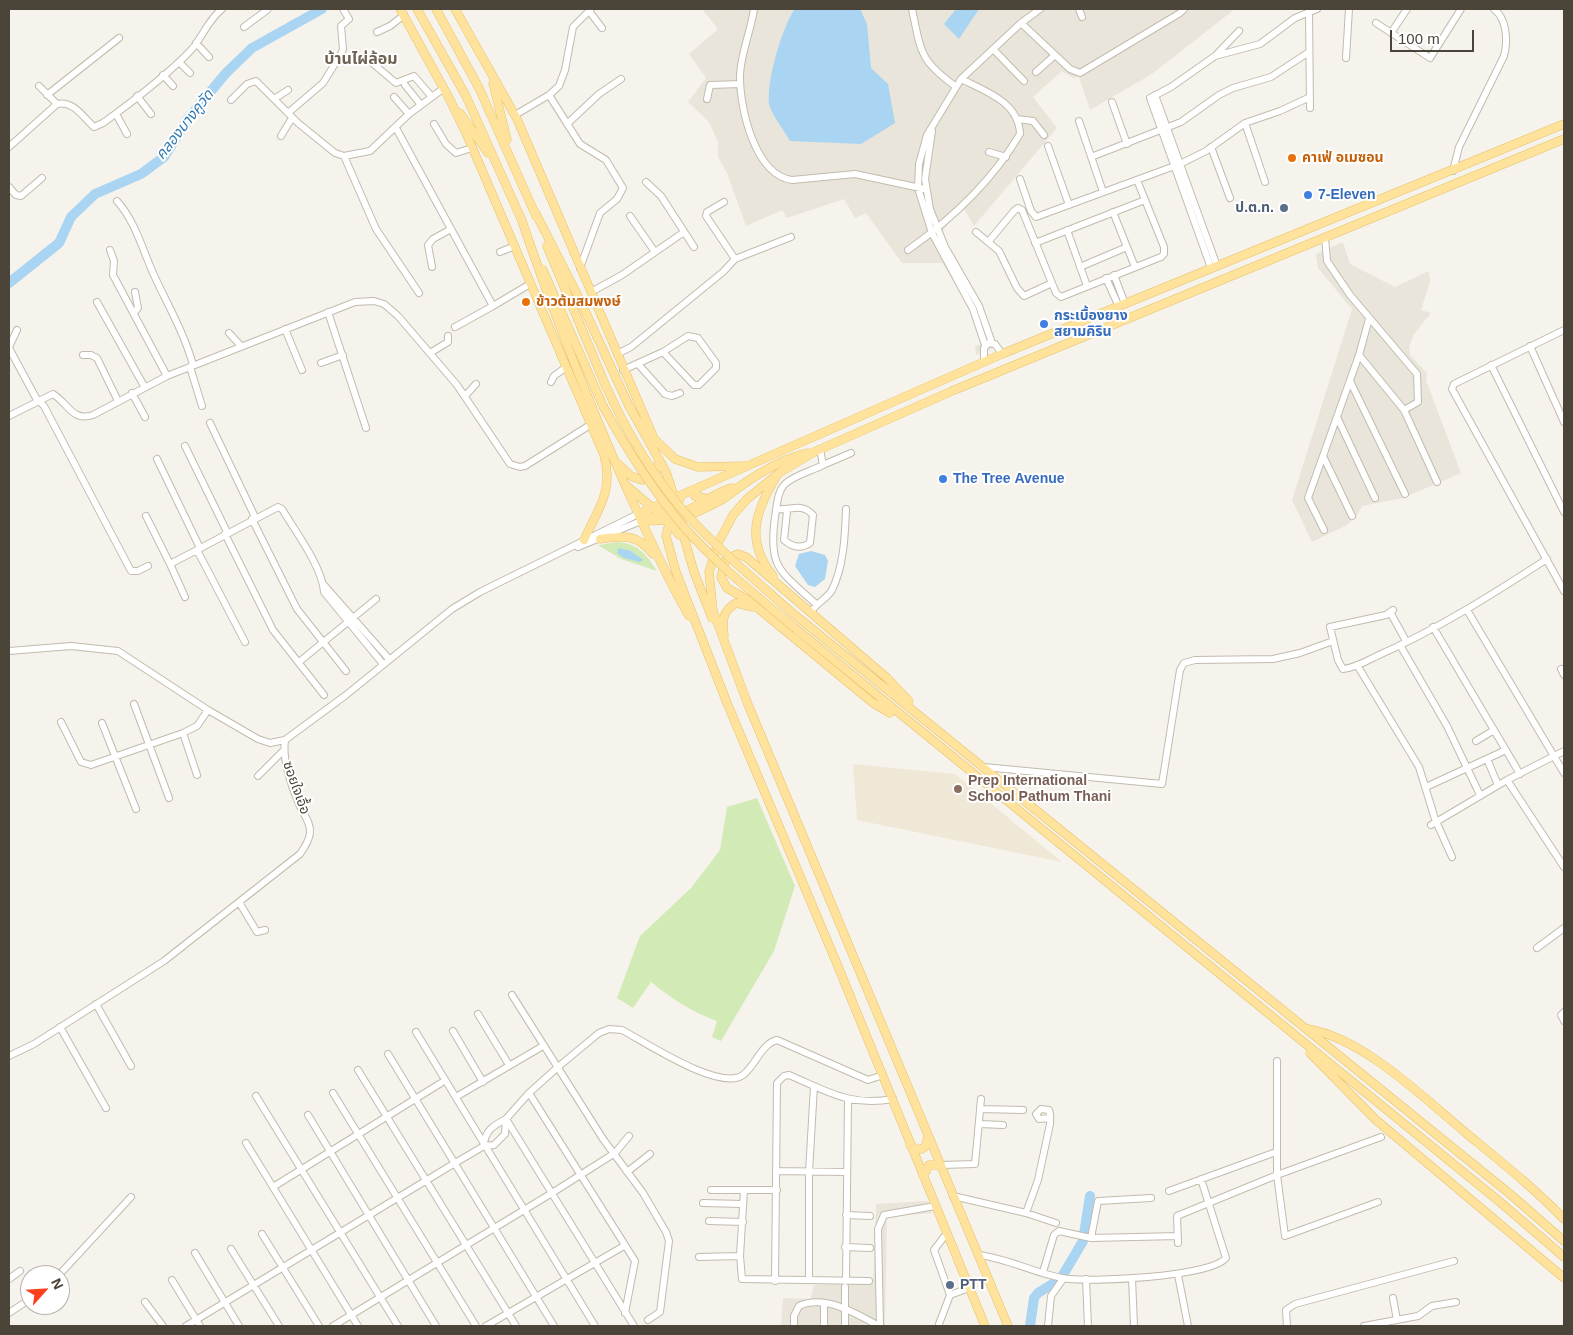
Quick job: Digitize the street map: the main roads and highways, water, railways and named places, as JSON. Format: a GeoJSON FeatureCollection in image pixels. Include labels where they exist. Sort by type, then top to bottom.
{"type":"FeatureCollection","features":[{"type":"Feature","properties":{"kind":"main road"},"geometry":{"type":"LineString","coordinates":[[414,34],[412,19],[416,9]]}},
{"type":"Feature","properties":{"kind":"main road"},"geometry":{"type":"LineString","coordinates":[[416,9],[466,96],[603,406],[655,491],[684,527],[714,558],[907,722],[1297,1038],[1376,1120],[1564,1278]]}},
{"type":"Feature","properties":{"kind":"main road"},"geometry":{"type":"LineString","coordinates":[[436,9],[479,88],[511,155],[604,382],[624,423],[674,499],[719,547],[790,611],[1510,1194],[1564,1241]]}},
{"type":"Feature","properties":{"kind":"main road"},"geometry":{"type":"LineString","coordinates":[[455,9],[490,74],[515,115],[655,441]]}},
{"type":"Feature","properties":{"kind":"main road"},"geometry":{"type":"LineString","coordinates":[[402,12],[444,88],[472,148],[607,467],[608,483],[595,518],[584,540]]}},
{"type":"Feature","properties":{"kind":"main road"},"geometry":{"type":"LineString","coordinates":[[490,74],[511,155]]}},
{"type":"Feature","properties":{"kind":"main road"},"geometry":{"type":"LineString","coordinates":[[449,98],[499,169]]}},
{"type":"Feature","properties":{"kind":"main road"},"geometry":{"type":"LineString","coordinates":[[651,507],[676,502],[684,494],[699,487],[1002,354],[1564,124]]}},
{"type":"Feature","properties":{"kind":"main road"},"geometry":{"type":"LineString","coordinates":[[728,654],[713,611],[709,584],[710,564],[723,531],[733,516],[747,499],[779,473],[817,451],[952,391],[1564,139]]}},
{"type":"Feature","properties":{"kind":"main road"},"geometry":{"type":"LineString","coordinates":[[1370,203],[1376,216]]}},
{"type":"Feature","properties":{"kind":"main road"},"geometry":{"type":"LineString","coordinates":[[535,212],[579,298],[629,406],[671,483],[676,502],[674,518],[666,541],[699,633],[893,1099],[922,1176],[985,1326]]}},
{"type":"Feature","properties":{"kind":"main road"},"geometry":{"type":"LineString","coordinates":[[521,218],[571,358],[611,455],[642,516],[660,563],[699,633]]}},
{"type":"Feature","properties":{"kind":"main road"},"geometry":{"type":"LineString","coordinates":[[571,358],[584,412]]}},
{"type":"Feature","properties":{"kind":"main road"},"geometry":{"type":"LineString","coordinates":[[629,406],[655,441],[675,459],[698,467],[747,466]]}},
{"type":"Feature","properties":{"kind":"main road"},"geometry":{"type":"LineString","coordinates":[[598,443],[631,476],[642,480],[655,474],[658,470],[659,459]]}},
{"type":"Feature","properties":{"kind":"main road"},"geometry":{"type":"LineString","coordinates":[[642,516],[674,518],[725,497],[735,488],[774,466],[799,455],[817,451]]}},
{"type":"Feature","properties":{"kind":"main road"},"geometry":{"type":"LineString","coordinates":[[642,516],[651,507],[661,485],[659,459]]}},
{"type":"Feature","properties":{"kind":"main road"},"geometry":{"type":"LineString","coordinates":[[777,582],[767,569],[758,549],[756,523],[763,500],[779,473]]}},
{"type":"Feature","properties":{"kind":"main road"},"geometry":{"type":"LineString","coordinates":[[626,486],[651,507],[674,518]]}},
{"type":"Feature","properties":{"kind":"main road"},"geometry":{"type":"LineString","coordinates":[[699,487],[696,490],[695,496],[710,499]]}},
{"type":"Feature","properties":{"kind":"main road"},"geometry":{"type":"LineString","coordinates":[[674,518],[724,491],[735,488]]}},
{"type":"Feature","properties":{"kind":"main road"},"geometry":{"type":"LineString","coordinates":[[674,518],[675,527],[687,551],[706,605],[1008,1326]]}},
{"type":"Feature","properties":{"kind":"main road"},"geometry":{"type":"LineString","coordinates":[[600,539],[622,536],[634,537],[643,542],[660,563]]}},
{"type":"Feature","properties":{"kind":"main road"},"geometry":{"type":"LineString","coordinates":[[907,722],[873,703],[748,600],[727,588],[722,582],[721,577],[726,558],[738,554],[746,557],[777,582],[887,678],[933,726]]}},
{"type":"Feature","properties":{"kind":"main road"},"geometry":{"type":"LineString","coordinates":[[728,654],[722,621],[725,612],[736,603],[746,604],[759,610]]}},
{"type":"Feature","properties":{"kind":"main road"},"geometry":{"type":"LineString","coordinates":[[694,618],[698,605],[706,605]]}},
{"type":"Feature","properties":{"kind":"main road"},"geometry":{"type":"LineString","coordinates":[[1306,1029],[1336,1036],[1410,1086],[1529,1186],[1564,1219]]}},
{"type":"Feature","properties":{"kind":"main road"},"geometry":{"type":"LineString","coordinates":[[1322,1062],[1564,1257]]}},
{"type":"Feature","properties":{"kind":"main road"},"geometry":{"type":"LineString","coordinates":[[910,1144],[916,1149],[922,1149],[925,1147],[928,1135]]}},
{"type":"Feature","properties":{"kind":"main road"},"geometry":{"type":"LineString","coordinates":[[922,1176],[929,1165],[941,1165]]}},
{"type":"Feature","properties":{"kind":"water"},"geometry":{"type":"Polygon","coordinates":[[[795,9],[860,9],[867,24],[871,68],[888,84],[895,123],[861,144],[790,141],[770,107],[769,98],[772,72],[780,42],[795,9]]]}},
{"type":"Feature","properties":{"kind":"water"},"geometry":{"type":"Polygon","coordinates":[[[956,9],[979,9],[959,39],[944,24],[956,9]]]}},
{"type":"Feature","properties":{"kind":"water"},"geometry":{"type":"Polygon","coordinates":[[[619,548],[631,551],[643,560],[640,562],[624,558],[617,553],[619,548]]]}},
{"type":"Feature","properties":{"kind":"water"},"geometry":{"type":"Polygon","coordinates":[[[811,551],[825,555],[828,561],[825,579],[815,587],[808,585],[795,566],[799,554],[811,551]]]}},
{"type":"Feature","properties":{"kind":"waterway","name":"คลองบางคูวัด"},"geometry":{"type":"LineString","coordinates":[[9,283],[59,243],[71,217],[95,194],[141,174],[164,157],[187,120],[226,73],[252,48],[322,9]]}},
{"type":"Feature","properties":{"kind":"waterway"},"geometry":{"type":"LineString","coordinates":[[1084,1234],[1090,1196]]}},
{"type":"Feature","properties":{"kind":"waterway"},"geometry":{"type":"LineString","coordinates":[[1063,1275],[1083,1241]]}},
{"type":"Feature","properties":{"kind":"waterway"},"geometry":{"type":"LineString","coordinates":[[1030,1326],[1034,1298],[1038,1293],[1059,1280]]}},
{"type":"Feature","properties":{"kind":"place","name":"คาเฟ่ อเมซอน"},"geometry":{"type":"Point","coordinates":[1292,158]}},
{"type":"Feature","properties":{"kind":"place","name":"7-Eleven"},"geometry":{"type":"Point","coordinates":[1308,195]}},
{"type":"Feature","properties":{"kind":"place","name":"ป.ต.ท."},"geometry":{"type":"Point","coordinates":[1284,208]}},
{"type":"Feature","properties":{"kind":"place","name":"ข้าวต้มสมพงษ์"},"geometry":{"type":"Point","coordinates":[526,302]}},
{"type":"Feature","properties":{"kind":"place","name":"กระเบื้องยาง สยามคิริน"},"geometry":{"type":"Point","coordinates":[1044,324]}},
{"type":"Feature","properties":{"kind":"place","name":"The Tree Avenue"},"geometry":{"type":"Point","coordinates":[943,479]}},
{"type":"Feature","properties":{"kind":"place","name":"Prep International School Pathum Thani"},"geometry":{"type":"Point","coordinates":[958,789]}},
{"type":"Feature","properties":{"kind":"place","name":"PTT"},"geometry":{"type":"Point","coordinates":[950,1285]}},
{"type":"Feature","properties":{"kind":"district","name":"บ้านไผ่ล้อม"},"geometry":{"type":"Point","coordinates":[361,60]}}]}
